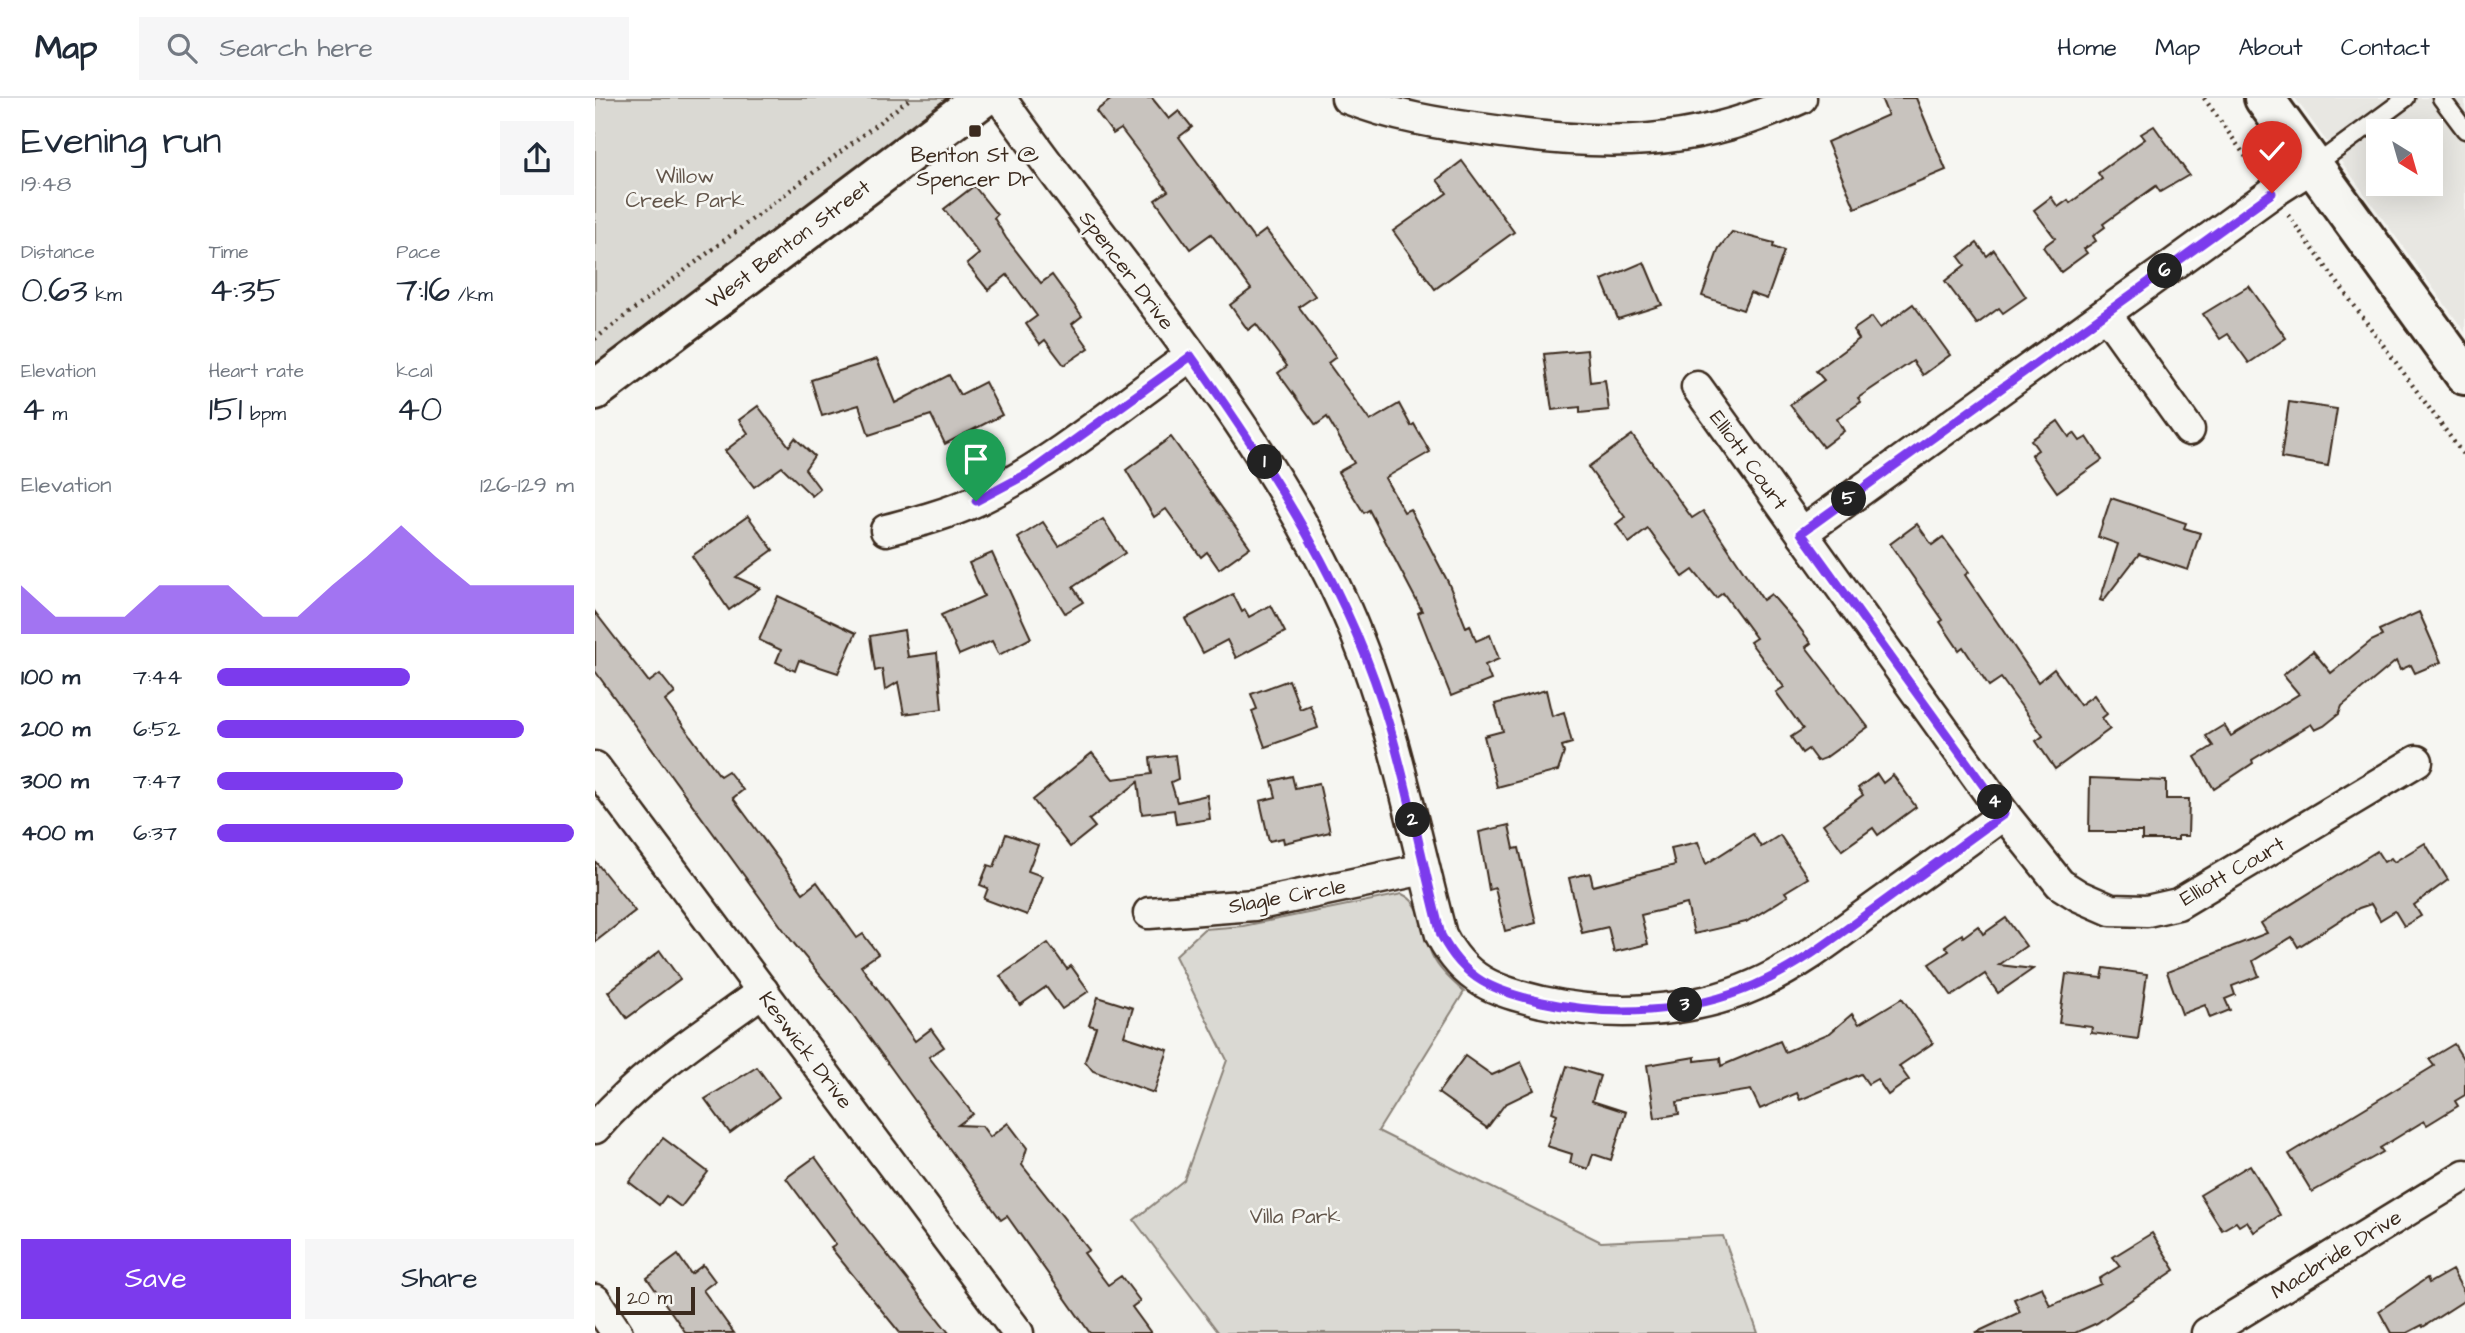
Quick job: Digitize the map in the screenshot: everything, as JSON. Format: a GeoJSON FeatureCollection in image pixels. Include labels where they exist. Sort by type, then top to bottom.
{"type":"FeatureCollection","features":[{"type":"Feature","properties":{"kind":"street","name":"West Benton Street"},"geometry":{"type":"LineString","coordinates":[[595,390],[982,98]]}},
{"type":"Feature","properties":{"kind":"street","name":"Spencer Drive"},"geometry":{"type":"LineString","coordinates":[[1000,98],[1191,356],[1283,490],[1347,613],[1390,727],[1441,935],[1454,959],[1481,982],[1516,996],[1566,1007],[1610,1011],[1661,1009],[1705,1001],[1753,986],[1795,965],[2004,814]]}},
{"type":"Feature","properties":{"kind":"street"},"geometry":{"type":"LineString","coordinates":[[1347,98],[1378,110],[1449,125],[1542,138],[1611,143],[1668,139],[1716,130],[1770,112],[1801,98]]}},
{"type":"Feature","properties":{"kind":"street"},"geometry":{"type":"LineString","coordinates":[[2264,98],[2465,374]]}},
{"type":"Feature","properties":{"kind":"street"},"geometry":{"type":"LineString","coordinates":[[1801,533],[2272,193],[2314,166]]}},
{"type":"Feature","properties":{"kind":"street"},"geometry":{"type":"LineString","coordinates":[[2106,314],[2189,430]]}},
{"type":"Feature","properties":{"kind":"street"},"geometry":{"type":"LineString","coordinates":[[886,530],[935,517],[976,501],[1029,473],[1191,356]]}},
{"type":"Feature","properties":{"kind":"street","name":"Elliott Court"},"geometry":{"type":"LineString","coordinates":[[1696,387],[2004,814],[2060,884],[2079,897],[2111,910],[2147,911],[2178,904],[2417,761]]}},
{"type":"Feature","properties":{"kind":"street","name":"Keswick Drive"},"geometry":{"type":"LineString","coordinates":[[595,767],[1019,1333]]}},
{"type":"Feature","properties":{"kind":"street","name":"Slagle Circle"},"geometry":{"type":"LineString","coordinates":[[1149,914],[1254,905],[1424,869]]}},
{"type":"Feature","properties":{"kind":"street"},"geometry":{"type":"LineString","coordinates":[[595,1128],[616,1104],[650,1074],[762,991]]}},
{"type":"Feature","properties":{"kind":"street","name":"Macbride Drive"},"geometry":{"type":"LineString","coordinates":[[2207,1333],[2465,1175]]}},
{"type":"Feature","properties":{"kind":"street"},"geometry":{"type":"LineString","coordinates":[[595,1300],[617,1333]]}},
{"type":"Feature","properties":{"kind":"lane"},"geometry":{"type":"LineString","coordinates":[[2314,166],[2406,98]]}},
{"type":"Feature","properties":{"kind":"lane"},"geometry":{"type":"LineString","coordinates":[[2441,98],[2465,130]]}},
{"type":"Feature","properties":{"kind":"path"},"geometry":{"type":"LineString","coordinates":[[595,339],[912,98]]}},
{"type":"Feature","properties":{"kind":"path"},"geometry":{"type":"LineString","coordinates":[[2204,98],[2465,457]]}},
{"type":"Feature","properties":{"kind":"shaded area"},"geometry":{"type":"Polygon","coordinates":[[[2295,98],[2465,98],[2465,332],[2366,196],[2443,196],[2443,119],[2366,119],[2366,196],[2295,98]]]}},
{"type":"Feature","properties":{"kind":"green space","name":"Willow Creek Park"},"geometry":{"type":"Polygon","coordinates":[[[595,98],[951,98],[595,369],[595,98]]]}},
{"type":"Feature","properties":{"kind":"green space","name":"Villa Park"},"geometry":{"type":"Polygon","coordinates":[[[1402,894],[1419,912],[1435,960],[1464,992],[1378,1131],[1601,1242],[1723,1236],[1758,1333],[1219,1333],[1134,1220],[1184,1180],[1227,1060],[1175,956],[1204,929],[1243,926],[1402,894]]]}},
{"type":"Feature","properties":{"kind":"building"},"geometry":{"type":"Polygon","coordinates":[[[1113,98],[1152,98],[1169,119],[1179,111],[1192,127],[1179,137],[1254,239],[1266,230],[1315,296],[1299,307],[1336,357],[1328,363],[1370,421],[1399,404],[1411,426],[1414,424],[1430,452],[1385,478],[1404,512],[1410,509],[1448,582],[1466,627],[1470,625],[1476,641],[1490,635],[1499,659],[1485,665],[1491,680],[1451,696],[1418,613],[1422,611],[1369,510],[1364,513],[1338,472],[1354,463],[1327,417],[1316,425],[1278,373],[1287,366],[1256,324],[1248,330],[1230,305],[1251,289],[1211,234],[1190,249],[1155,200],[1168,191],[1121,129],[1113,134],[1096,111],[1113,98]]]}},
{"type":"Feature","properties":{"kind":"building"},"geometry":{"type":"Polygon","coordinates":[[[1881,98],[1916,98],[1946,170],[1855,208],[1827,142],[1888,115],[1881,98]]]}},
{"type":"Feature","properties":{"kind":"building"},"geometry":{"type":"Polygon","coordinates":[[[2154,126],[2189,175],[2160,192],[2156,186],[2103,224],[2105,227],[2093,236],[2096,241],[2084,249],[2087,253],[2061,272],[2043,247],[2055,238],[2034,210],[2051,197],[2058,207],[2068,200],[2070,203],[2102,179],[2098,173],[2145,139],[2141,134],[2154,126]]]}},
{"type":"Feature","properties":{"kind":"building"},"geometry":{"type":"Polygon","coordinates":[[[1462,161],[1514,232],[1435,289],[1393,231],[1447,193],[1437,180],[1462,161]]]}},
{"type":"Feature","properties":{"kind":"building"},"geometry":{"type":"Polygon","coordinates":[[[974,186],[997,215],[994,218],[1006,238],[1041,283],[1052,275],[1082,316],[1072,324],[1089,348],[1064,365],[1045,340],[1040,344],[1026,324],[1037,316],[1007,275],[988,290],[967,264],[979,254],[944,209],[974,186]]]}},
{"type":"Feature","properties":{"kind":"building"},"geometry":{"type":"Polygon","coordinates":[[[1732,232],[1774,243],[1773,247],[1784,251],[1767,299],[1750,293],[1743,310],[1702,296],[1719,248],[1732,232]]]}},
{"type":"Feature","properties":{"kind":"building"},"geometry":{"type":"Polygon","coordinates":[[[1977,243],[1987,256],[1994,250],[2026,297],[2003,313],[1999,308],[1977,324],[1945,281],[1965,265],[1959,257],[1977,243]]]}},
{"type":"Feature","properties":{"kind":"building"},"geometry":{"type":"Polygon","coordinates":[[[1644,262],[1662,305],[1618,319],[1602,280],[1644,262]]]}},
{"type":"Feature","properties":{"kind":"building"},"geometry":{"type":"Polygon","coordinates":[[[2249,286],[2286,338],[2249,363],[2228,334],[2220,339],[2203,314],[2249,286]]]}},
{"type":"Feature","properties":{"kind":"building"},"geometry":{"type":"Polygon","coordinates":[[[1913,304],[1950,355],[1923,375],[1913,361],[1858,398],[1861,402],[1837,419],[1844,431],[1823,447],[1790,405],[1824,380],[1816,371],[1859,339],[1853,330],[1872,317],[1880,328],[1913,304]]]}},
{"type":"Feature","properties":{"kind":"building"},"geometry":{"type":"Polygon","coordinates":[[[1587,350],[1590,382],[1605,380],[1609,410],[1580,413],[1580,407],[1552,410],[1544,354],[1587,350]]]}},
{"type":"Feature","properties":{"kind":"building"},"geometry":{"type":"Polygon","coordinates":[[[877,359],[895,403],[949,375],[960,395],[985,382],[1002,415],[945,444],[931,415],[869,435],[859,405],[822,416],[811,380],[877,359]]]}},
{"type":"Feature","properties":{"kind":"building"},"geometry":{"type":"Polygon","coordinates":[[[2289,402],[2337,409],[2328,466],[2281,458],[2289,402]]]}},
{"type":"Feature","properties":{"kind":"building"},"geometry":{"type":"Polygon","coordinates":[[[758,406],[789,446],[795,438],[814,456],[805,469],[820,489],[812,496],[782,467],[754,487],[725,451],[748,433],[739,420],[758,406]]]}},
{"type":"Feature","properties":{"kind":"building"},"geometry":{"type":"Polygon","coordinates":[[[2058,421],[2069,437],[2074,433],[2080,441],[2087,437],[2102,460],[2057,492],[2031,455],[2038,450],[2031,440],[2058,421]]]}},
{"type":"Feature","properties":{"kind":"building"},"geometry":{"type":"Polygon","coordinates":[[[1632,435],[1692,518],[1703,511],[1763,600],[1771,594],[1795,622],[1811,643],[1806,647],[1868,727],[1825,758],[1817,761],[1808,749],[1802,753],[1791,737],[1803,729],[1776,692],[1784,687],[1750,642],[1756,638],[1723,593],[1716,598],[1693,570],[1683,577],[1648,529],[1629,543],[1616,524],[1625,517],[1588,467],[1632,435]]]}},
{"type":"Feature","properties":{"kind":"building"},"geometry":{"type":"Polygon","coordinates":[[[1171,437],[1250,547],[1219,569],[1207,552],[1201,557],[1166,509],[1154,517],[1126,470],[1171,437]]]}},
{"type":"Feature","properties":{"kind":"building"},"geometry":{"type":"Polygon","coordinates":[[[2111,498],[2186,523],[2184,528],[2200,533],[2188,570],[2139,554],[2103,601],[2100,600],[2118,544],[2098,537],[2111,498]]]}},
{"type":"Feature","properties":{"kind":"building"},"geometry":{"type":"Polygon","coordinates":[[[748,516],[773,550],[736,577],[760,588],[729,610],[692,556],[748,516]]]}},
{"type":"Feature","properties":{"kind":"building"},"geometry":{"type":"Polygon","coordinates":[[[1103,519],[1125,553],[1073,587],[1083,602],[1065,613],[1018,538],[1043,522],[1059,546],[1103,519]]]}},
{"type":"Feature","properties":{"kind":"building"},"geometry":{"type":"Polygon","coordinates":[[[1917,524],[1932,545],[1943,537],[1969,572],[1965,575],[2038,682],[2054,669],[2080,705],[2094,695],[2107,714],[2102,718],[2110,729],[2055,769],[2036,741],[2043,736],[2001,678],[1989,686],[1963,647],[1959,650],[1940,622],[1943,620],[1890,544],[1917,524]]]}},
{"type":"Feature","properties":{"kind":"building"},"geometry":{"type":"Polygon","coordinates":[[[992,553],[1031,638],[999,655],[992,641],[959,655],[941,615],[984,596],[969,563],[992,553]]]}},
{"type":"Feature","properties":{"kind":"building"},"geometry":{"type":"Polygon","coordinates":[[[1233,594],[1242,612],[1245,610],[1249,617],[1271,605],[1285,632],[1236,658],[1227,640],[1203,653],[1185,619],[1233,594]]]}},
{"type":"Feature","properties":{"kind":"building"},"geometry":{"type":"Polygon","coordinates":[[[778,596],[856,633],[838,673],[799,660],[795,671],[776,662],[781,650],[759,640],[778,596]]]}},
{"type":"Feature","properties":{"kind":"building"},"geometry":{"type":"Polygon","coordinates":[[[595,612],[649,682],[660,674],[675,693],[665,701],[720,776],[728,771],[743,790],[733,798],[803,893],[817,882],[857,938],[863,934],[878,954],[861,966],[915,1041],[931,1029],[944,1047],[929,1057],[973,1114],[958,1125],[982,1126],[990,1137],[1008,1123],[1027,1148],[1022,1165],[1089,1250],[1084,1253],[1108,1285],[1121,1276],[1140,1301],[1132,1307],[1151,1333],[1090,1333],[1007,1216],[1001,1220],[853,1015],[791,940],[595,671],[595,612]]]}},
{"type":"Feature","properties":{"kind":"building"},"geometry":{"type":"Polygon","coordinates":[[[2419,612],[2441,662],[2415,673],[2411,665],[2400,670],[2396,661],[2342,706],[2339,714],[2324,726],[2315,730],[2311,724],[2252,760],[2253,763],[2214,789],[2195,757],[2213,746],[2206,736],[2224,725],[2231,736],[2299,694],[2283,675],[2313,651],[2331,673],[2371,641],[2382,636],[2379,630],[2419,612]]]}},
{"type":"Feature","properties":{"kind":"building"},"geometry":{"type":"Polygon","coordinates":[[[904,630],[908,657],[937,653],[942,709],[904,714],[898,682],[885,690],[882,669],[875,671],[870,636],[904,630]]]}},
{"type":"Feature","properties":{"kind":"building"},"geometry":{"type":"Polygon","coordinates":[[[1289,680],[1300,709],[1310,705],[1318,728],[1265,747],[1252,711],[1257,709],[1251,694],[1289,680]]]}},
{"type":"Feature","properties":{"kind":"building"},"geometry":{"type":"Polygon","coordinates":[[[1546,690],[1552,716],[1564,712],[1572,743],[1562,746],[1564,753],[1558,771],[1497,787],[1484,736],[1503,731],[1495,704],[1546,690]]]}},
{"type":"Feature","properties":{"kind":"building"},"geometry":{"type":"Polygon","coordinates":[[[1092,753],[1113,779],[1152,774],[1150,758],[1175,755],[1178,779],[1171,782],[1177,802],[1207,795],[1210,819],[1176,824],[1174,810],[1142,814],[1138,782],[1089,820],[1095,827],[1070,847],[1033,800],[1092,753]]]}},
{"type":"Feature","properties":{"kind":"building"},"geometry":{"type":"Polygon","coordinates":[[[1877,774],[1883,783],[1893,775],[1916,807],[1878,835],[1873,828],[1842,850],[1823,824],[1863,795],[1858,788],[1877,774]]]}},
{"type":"Feature","properties":{"kind":"building"},"geometry":{"type":"Polygon","coordinates":[[[1292,776],[1295,788],[1319,783],[1330,832],[1284,843],[1283,838],[1269,841],[1260,801],[1276,797],[1272,781],[1292,776]]]}},
{"type":"Feature","properties":{"kind":"building"},"geometry":{"type":"Polygon","coordinates":[[[2090,778],[2166,781],[2166,799],[2189,799],[2188,836],[2178,836],[2178,840],[2142,840],[2142,832],[2089,832],[2090,778]]]}},
{"type":"Feature","properties":{"kind":"building"},"geometry":{"type":"Polygon","coordinates":[[[1509,825],[1514,849],[1519,848],[1536,923],[1505,931],[1495,888],[1489,890],[1479,832],[1509,825]]]}},
{"type":"Feature","properties":{"kind":"building"},"geometry":{"type":"Polygon","coordinates":[[[1006,834],[1038,845],[1028,871],[1042,876],[1027,915],[984,899],[988,888],[980,885],[988,865],[994,867],[1006,834]]]}},
{"type":"Feature","properties":{"kind":"building"},"geometry":{"type":"Polygon","coordinates":[[[1753,834],[1761,847],[1780,835],[1808,878],[1785,892],[1788,896],[1746,922],[1694,934],[1687,904],[1641,915],[1648,944],[1614,952],[1608,927],[1582,933],[1569,878],[1590,873],[1593,886],[1675,865],[1671,848],[1698,842],[1706,864],[1753,834]]]}},
{"type":"Feature","properties":{"kind":"building"},"geometry":{"type":"Polygon","coordinates":[[[2425,843],[2448,880],[2414,905],[2421,916],[2404,926],[2395,911],[2380,920],[2371,904],[2359,908],[2298,947],[2292,937],[2253,961],[2259,976],[2232,986],[2235,995],[2225,999],[2230,1010],[2210,1018],[2205,1005],[2182,1014],[2167,972],[2267,933],[2261,923],[2377,851],[2384,862],[2391,858],[2394,862],[2425,843]]]}},
{"type":"Feature","properties":{"kind":"building"},"geometry":{"type":"Polygon","coordinates":[[[595,861],[635,911],[595,942],[595,861]]]}},
{"type":"Feature","properties":{"kind":"building"},"geometry":{"type":"Polygon","coordinates":[[[2006,918],[2026,946],[1999,965],[2033,969],[1998,993],[1985,974],[1952,996],[1929,964],[1949,951],[1945,946],[1962,934],[1963,937],[1978,926],[1983,934],[2006,918]]]}},
{"type":"Feature","properties":{"kind":"building"},"geometry":{"type":"Polygon","coordinates":[[[1048,943],[1067,969],[1071,966],[1089,991],[1062,1009],[1046,987],[1020,1005],[1000,976],[1048,943]]]}},
{"type":"Feature","properties":{"kind":"building"},"geometry":{"type":"Polygon","coordinates":[[[660,951],[680,979],[627,1018],[608,992],[660,951]]]}},
{"type":"Feature","properties":{"kind":"building"},"geometry":{"type":"Polygon","coordinates":[[[2104,968],[2147,974],[2138,1039],[2091,1033],[2092,1027],[2059,1023],[2066,974],[2102,978],[2104,968]]]}},
{"type":"Feature","properties":{"kind":"building"},"geometry":{"type":"Polygon","coordinates":[[[1098,997],[1133,1008],[1124,1036],[1168,1050],[1154,1093],[1093,1071],[1085,1061],[1096,1027],[1089,1025],[1098,997]]]}},
{"type":"Feature","properties":{"kind":"building"},"geometry":{"type":"Polygon","coordinates":[[[1902,998],[1933,1043],[1899,1066],[1909,1080],[1888,1095],[1877,1079],[1868,1084],[1861,1074],[1800,1100],[1797,1093],[1760,1109],[1751,1090],[1677,1102],[1679,1114],[1655,1118],[1647,1065],[1695,1057],[1695,1061],[1720,1058],[1721,1066],[1780,1041],[1785,1052],[1830,1033],[1852,1014],[1859,1024],[1902,998]]]}},
{"type":"Feature","properties":{"kind":"building"},"geometry":{"type":"Polygon","coordinates":[[[2454,1044],[2465,1062],[2465,1095],[2455,1101],[2458,1106],[2427,1125],[2424,1121],[2380,1148],[2383,1152],[2312,1192],[2289,1154],[2434,1066],[2429,1059],[2454,1044]]]}},
{"type":"Feature","properties":{"kind":"building"},"geometry":{"type":"Polygon","coordinates":[[[1465,1056],[1492,1075],[1521,1062],[1534,1090],[1505,1104],[1487,1128],[1438,1093],[1465,1056]]]}},
{"type":"Feature","properties":{"kind":"building"},"geometry":{"type":"Polygon","coordinates":[[[1567,1066],[1600,1076],[1592,1101],[1626,1112],[1611,1160],[1593,1154],[1588,1169],[1570,1163],[1572,1154],[1547,1146],[1557,1114],[1552,1112],[1567,1066]]]}},
{"type":"Feature","properties":{"kind":"building"},"geometry":{"type":"Polygon","coordinates":[[[757,1067],[779,1097],[730,1133],[705,1099],[757,1067]]]}},
{"type":"Feature","properties":{"kind":"building"},"geometry":{"type":"Polygon","coordinates":[[[663,1138],[708,1172],[681,1207],[666,1196],[659,1205],[629,1182],[663,1138]]]}},
{"type":"Feature","properties":{"kind":"building"},"geometry":{"type":"Polygon","coordinates":[[[815,1157],[863,1224],[949,1333],[900,1333],[831,1248],[836,1245],[786,1178],[815,1157]]]}},
{"type":"Feature","properties":{"kind":"building"},"geometry":{"type":"Polygon","coordinates":[[[2250,1165],[2280,1215],[2254,1232],[2247,1221],[2239,1226],[2236,1222],[2222,1230],[2200,1195],[2250,1165]]]}},
{"type":"Feature","properties":{"kind":"building"},"geometry":{"type":"Polygon","coordinates":[[[2152,1233],[2175,1270],[2097,1323],[2075,1333],[1975,1333],[2020,1312],[2014,1299],[2042,1287],[2050,1306],[2101,1284],[2099,1279],[2120,1266],[2113,1257],[2152,1233]]]}},
{"type":"Feature","properties":{"kind":"building"},"geometry":{"type":"Polygon","coordinates":[[[678,1255],[691,1274],[703,1265],[715,1281],[703,1290],[734,1333],[686,1333],[647,1278],[678,1255]]]}},
{"type":"Feature","properties":{"kind":"building"},"geometry":{"type":"Polygon","coordinates":[[[2452,1270],[2465,1294],[2465,1300],[2423,1327],[2422,1325],[2407,1333],[2391,1333],[2379,1311],[2427,1278],[2429,1283],[2452,1270]]]}},
{"type":"Feature","properties":{"kind":"place","name":"Benton St @ Spencer Dr"},"geometry":{"type":"Point","coordinates":[975,131]}},
{"type":"Feature","properties":{"kind":"route"},"geometry":{"type":"LineString","coordinates":[[976,501],[1029,473],[1191,356],[1252,441],[1283,490],[1347,613],[1390,727],[1441,935],[1454,959],[1481,982],[1516,996],[1566,1007],[1610,1011],[1661,1009],[1705,1001],[1753,986],[1795,965],[2004,814],[1801,533],[2272,193]]}}]}
